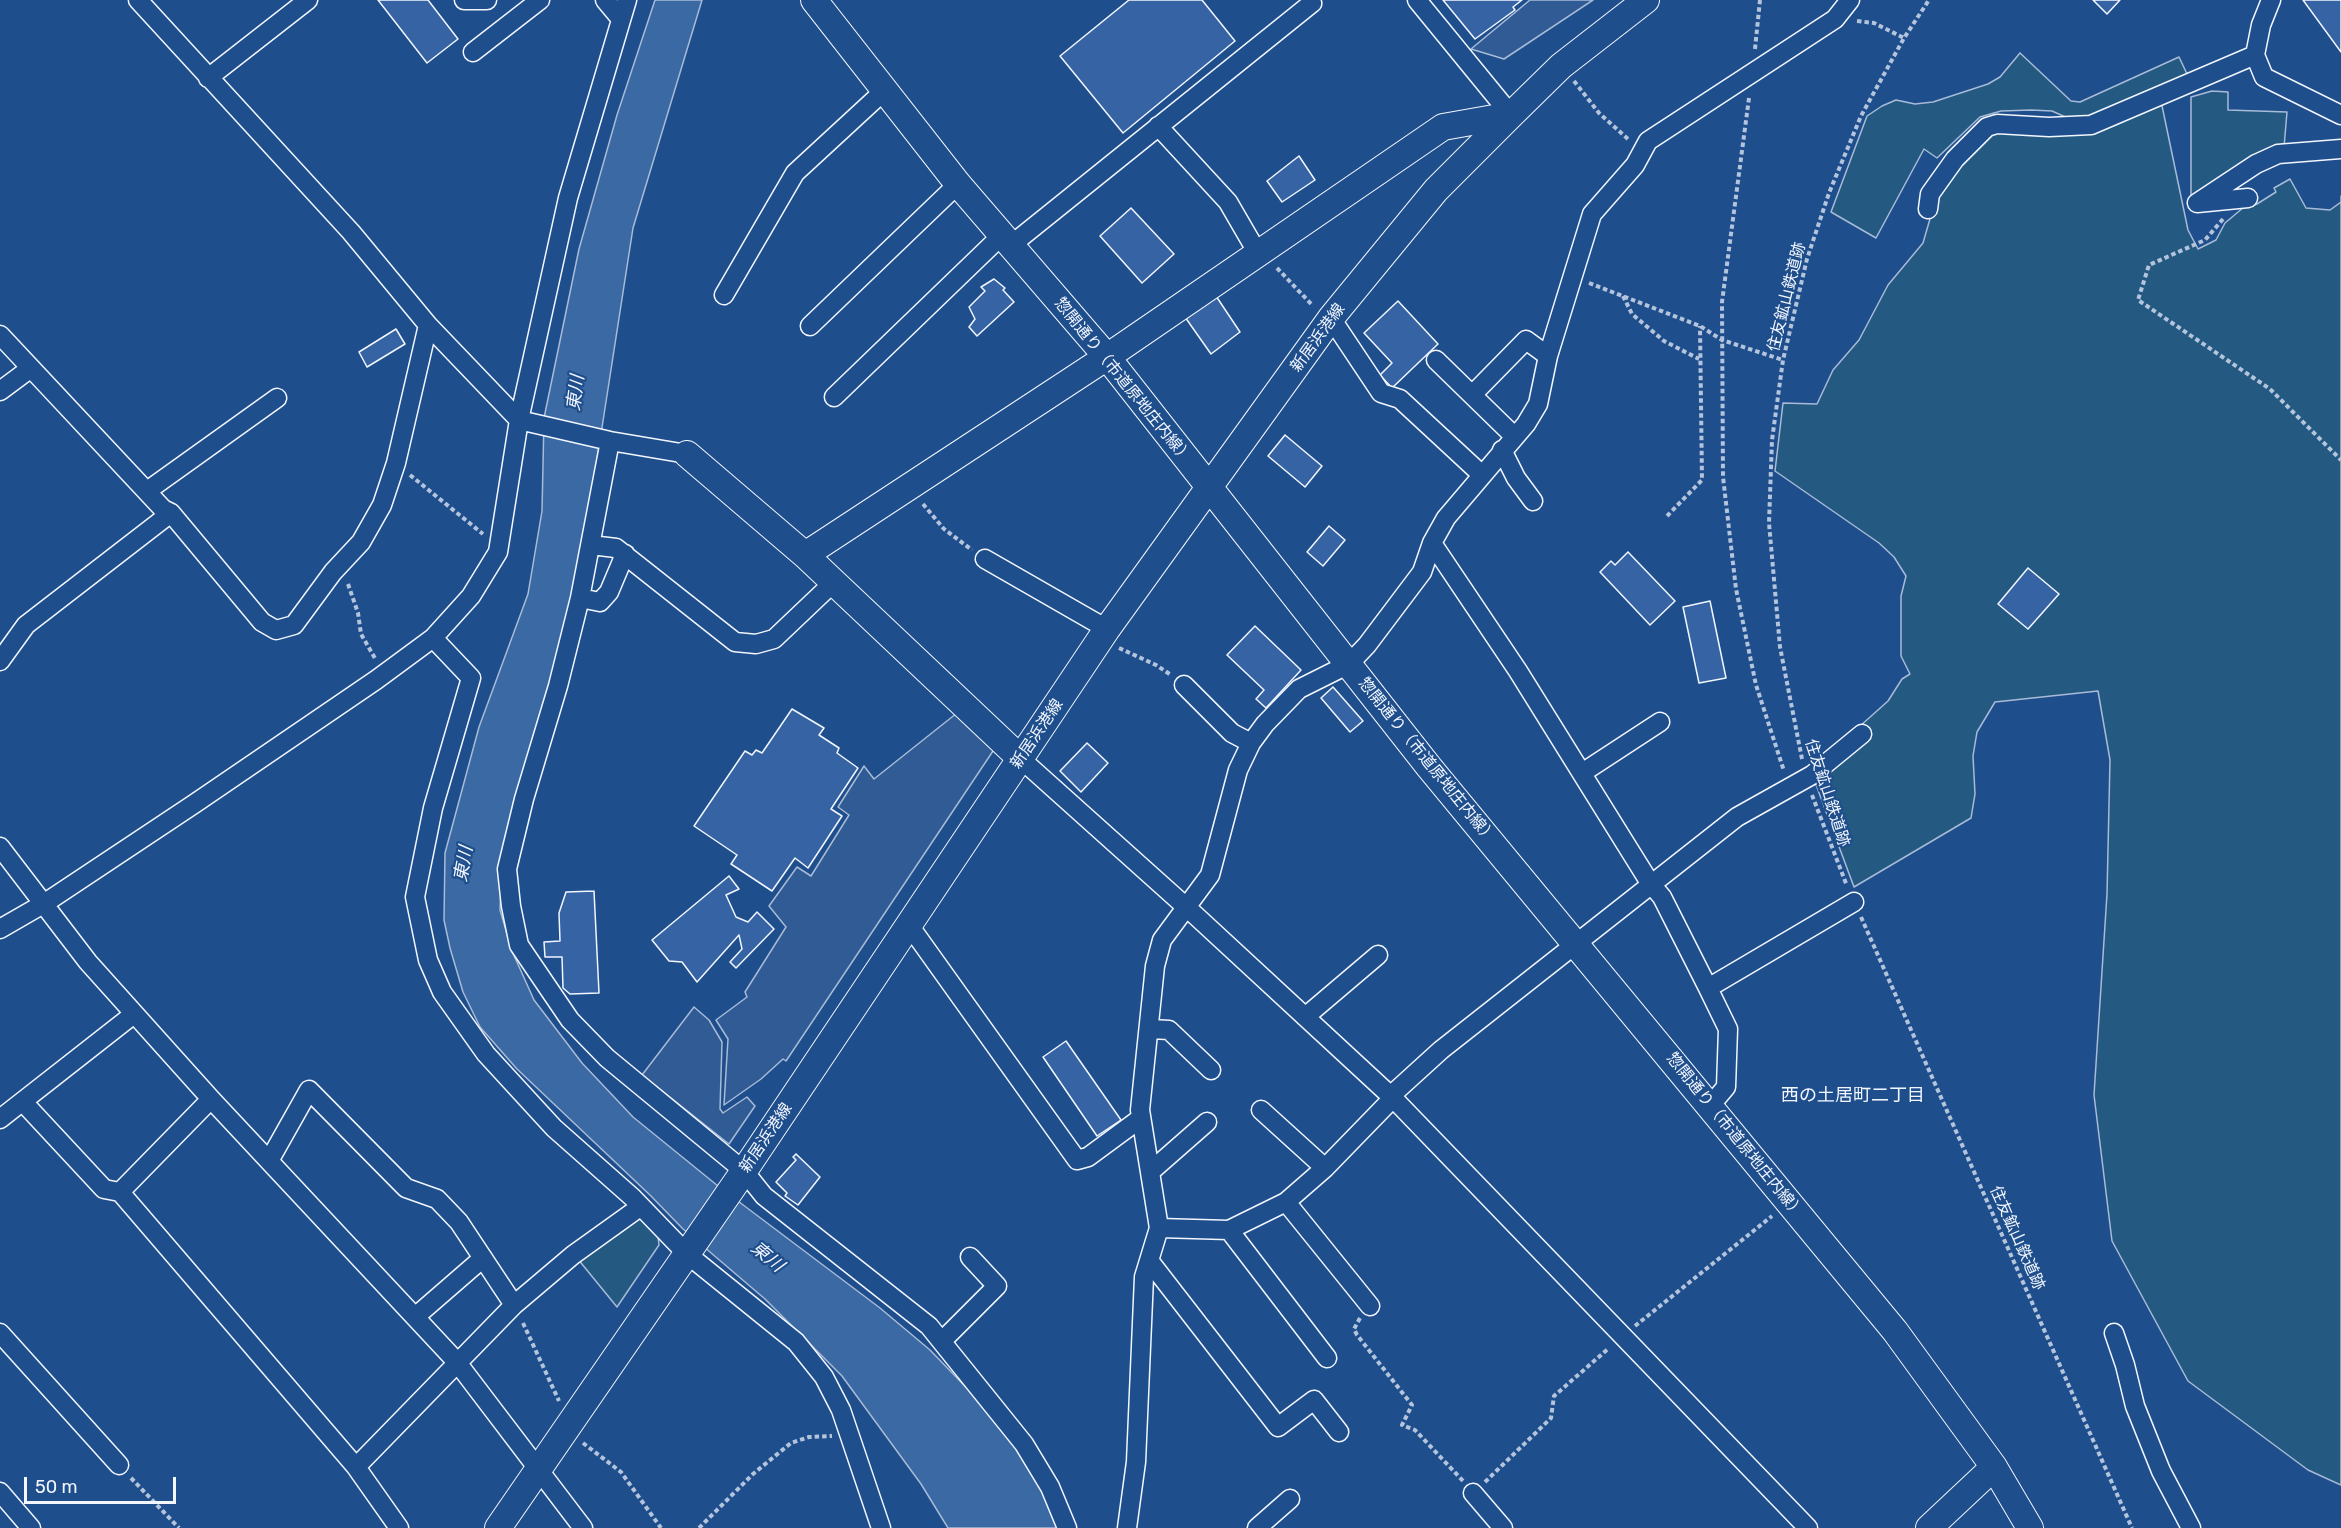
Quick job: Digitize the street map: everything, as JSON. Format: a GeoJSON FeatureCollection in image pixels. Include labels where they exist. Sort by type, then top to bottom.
{"type":"FeatureCollection","features":[{"type":"Feature","properties":{"kind":"street"},"geometry":{"type":"LineString","coordinates":[[138,0],[351,232],[428,325],[527,422],[687,454],[806,555],[1021,759],[1185,906],[1392,1098],[1624,1335],[1808,1528]]}},
{"type":"Feature","properties":{"kind":"street"},"geometry":{"type":"LineString","coordinates":[[208,78],[308,0]]}},
{"type":"Feature","properties":{"kind":"street"},"geometry":{"type":"LineString","coordinates":[[464,0],[487,0]]}},
{"type":"Feature","properties":{"kind":"street"},"geometry":{"type":"LineString","coordinates":[[473,52],[540,0]]}},
{"type":"Feature","properties":{"kind":"street"},"geometry":{"type":"LineString","coordinates":[[605,0],[620,18]]}},
{"type":"Feature","properties":{"kind":"street"},"geometry":{"type":"LineString","coordinates":[[0,929],[45,903],[384,674],[434,638],[471,596],[499,547],[527,422],[568,198],[627,0]]}},
{"type":"Feature","properties":{"kind":"street","name":"惣開通り（市道原地庄内線）"},"geometry":{"type":"LineString","coordinates":[[814,0],[958,184],[1107,357],[1429,767],[1895,1331],[1994,1467],[2030,1528]]}},
{"type":"Feature","properties":{"kind":"street"},"geometry":{"type":"LineString","coordinates":[[834,396],[1006,241],[1158,126],[1312,3],[1311,0]]}},
{"type":"Feature","properties":{"kind":"street"},"geometry":{"type":"LineString","coordinates":[[806,555],[1107,357],[1443,127],[1510,115],[1417,0]]}},
{"type":"Feature","properties":{"kind":"street","name":"新居浜港線"},"geometry":{"type":"LineString","coordinates":[[498,1528],[741,1174],[1104,634],[1331,318],[1436,190],[1510,115],[1561,66],[1646,0]]}},
{"type":"Feature","properties":{"kind":"street"},"geometry":{"type":"LineString","coordinates":[[1127,1528],[1136,1462],[1144,1277],[1151,1263],[1159,1228],[1141,1118],[1155,966],[1162,940],[1210,875],[1238,770],[1251,743],[1265,724],[1299,689],[1349,664],[1422,572],[1432,543],[1446,518],[1515,436],[1538,404],[1548,356],[1592,214],[1635,165],[1648,141],[1835,19],[1850,0]]}},
{"type":"Feature","properties":{"kind":"street"},"geometry":{"type":"LineString","coordinates":[[2271,0],[2261,25],[2255,55],[2264,77],[2341,115]]}},
{"type":"Feature","properties":{"kind":"street"},"geometry":{"type":"LineString","coordinates":[[1928,209],[1930,194],[1955,159],[1987,127],[1997,124],[2085,127],[2255,55]]}},
{"type":"Feature","properties":{"kind":"street"},"geometry":{"type":"LineString","coordinates":[[724,294],[795,173],[885,90]]}},
{"type":"Feature","properties":{"kind":"street"},"geometry":{"type":"LineString","coordinates":[[1158,126],[1228,202],[1259,251]]}},
{"type":"Feature","properties":{"kind":"street"},"geometry":{"type":"LineString","coordinates":[[2248,198],[2197,204],[2256,164],[2278,154],[2341,149]]}},
{"type":"Feature","properties":{"kind":"street"},"geometry":{"type":"LineString","coordinates":[[810,326],[958,184]]}},
{"type":"Feature","properties":{"kind":"street"},"geometry":{"type":"LineString","coordinates":[[1331,318],[1381,393],[1400,399],[1481,474]]}},
{"type":"Feature","properties":{"kind":"street"},"geometry":{"type":"LineString","coordinates":[[0,335],[147,491],[171,513],[262,622],[276,630],[294,625],[338,566],[361,542],[382,505],[396,463],[428,325]]}},
{"type":"Feature","properties":{"kind":"street"},"geometry":{"type":"LineString","coordinates":[[1472,395],[1526,340],[1548,356]]}},
{"type":"Feature","properties":{"kind":"street"},"geometry":{"type":"LineString","coordinates":[[1436,360],[1515,436]]}},
{"type":"Feature","properties":{"kind":"street"},"geometry":{"type":"LineString","coordinates":[[0,391],[31,368]]}},
{"type":"Feature","properties":{"kind":"street"},"geometry":{"type":"LineString","coordinates":[[147,491],[277,398]]}},
{"type":"Feature","properties":{"kind":"street"},"geometry":{"type":"LineString","coordinates":[[608,440],[580,598],[507,869],[511,906],[519,945],[540,980],[570,1020],[607,1058],[764,1196],[929,1326],[1023,1444],[1050,1487],[1067,1528]]}},
{"type":"Feature","properties":{"kind":"street"},"geometry":{"type":"LineString","coordinates":[[1502,450],[1516,477],[1533,501]]}},
{"type":"Feature","properties":{"kind":"street"},"geometry":{"type":"LineString","coordinates":[[0,661],[26,625],[171,513]]}},
{"type":"Feature","properties":{"kind":"street"},"geometry":{"type":"LineString","coordinates":[[1432,543],[1518,671],[1650,883],[1662,897],[1708,988],[1728,1029],[1726,1087],[1710,1106]]}},
{"type":"Feature","properties":{"kind":"street"},"geometry":{"type":"LineString","coordinates":[[591,545],[616,548],[625,554],[735,642],[756,644],[774,639],[834,582]]}},
{"type":"Feature","properties":{"kind":"street"},"geometry":{"type":"LineString","coordinates":[[580,598],[600,602],[609,592],[625,554]]}},
{"type":"Feature","properties":{"kind":"street"},"geometry":{"type":"LineString","coordinates":[[985,559],[1104,634]]}},
{"type":"Feature","properties":{"kind":"street"},"geometry":{"type":"LineString","coordinates":[[434,638],[471,678],[433,808],[415,897],[428,960],[451,1007],[486,1054],[554,1128],[687,1253],[796,1341],[824,1377],[850,1435],[881,1528]]}},
{"type":"Feature","properties":{"kind":"street"},"geometry":{"type":"LineString","coordinates":[[1184,685],[1232,733],[1251,743]]}},
{"type":"Feature","properties":{"kind":"street"},"geometry":{"type":"LineString","coordinates":[[1582,772],[1660,722]]}},
{"type":"Feature","properties":{"kind":"street"},"geometry":{"type":"LineString","coordinates":[[1159,1228],[1229,1230],[1286,1202],[1325,1168],[1392,1098],[1397,1089],[1441,1050],[1737,816],[1806,776],[1812,775],[1862,734]]}},
{"type":"Feature","properties":{"kind":"street"},"geometry":{"type":"LineString","coordinates":[[0,847],[88,962],[134,1014],[211,1100],[456,1361],[583,1528]]}},
{"type":"Feature","properties":{"kind":"street"},"geometry":{"type":"LineString","coordinates":[[1708,988],[1854,902]]}},
{"type":"Feature","properties":{"kind":"street"},"geometry":{"type":"LineString","coordinates":[[909,925],[1077,1160],[1088,1157],[1141,1118]]}},
{"type":"Feature","properties":{"kind":"street"},"geometry":{"type":"LineString","coordinates":[[1305,1017],[1378,956]]}},
{"type":"Feature","properties":{"kind":"street"},"geometry":{"type":"LineString","coordinates":[[0,1119],[134,1014]]}},
{"type":"Feature","properties":{"kind":"street"},"geometry":{"type":"LineString","coordinates":[[1151,1029],[1168,1030],[1211,1070]]}},
{"type":"Feature","properties":{"kind":"street"},"geometry":{"type":"LineString","coordinates":[[269,1161],[309,1090],[406,1188],[437,1199],[459,1222],[514,1305]]}},
{"type":"Feature","properties":{"kind":"street"},"geometry":{"type":"LineString","coordinates":[[120,1192],[211,1100]]}},
{"type":"Feature","properties":{"kind":"street"},"geometry":{"type":"LineString","coordinates":[[23,1102],[104,1189],[120,1192],[356,1467],[399,1528]]}},
{"type":"Feature","properties":{"kind":"street"},"geometry":{"type":"LineString","coordinates":[[1261,1110],[1325,1168]]}},
{"type":"Feature","properties":{"kind":"street"},"geometry":{"type":"LineString","coordinates":[[1150,1172],[1207,1122]]}},
{"type":"Feature","properties":{"kind":"street"},"geometry":{"type":"LineString","coordinates":[[1286,1202],[1370,1306]]}},
{"type":"Feature","properties":{"kind":"street"},"geometry":{"type":"LineString","coordinates":[[356,1467],[456,1361],[514,1305],[573,1255],[640,1207]]}},
{"type":"Feature","properties":{"kind":"street"},"geometry":{"type":"LineString","coordinates":[[1229,1230],[1327,1358]]}},
{"type":"Feature","properties":{"kind":"street"},"geometry":{"type":"LineString","coordinates":[[942,1341],[997,1286],[970,1257]]}},
{"type":"Feature","properties":{"kind":"street"},"geometry":{"type":"LineString","coordinates":[[415,1317],[483,1258]]}},
{"type":"Feature","properties":{"kind":"street"},"geometry":{"type":"LineString","coordinates":[[1151,1263],[1278,1427],[1314,1400],[1339,1432]]}},
{"type":"Feature","properties":{"kind":"street"},"geometry":{"type":"LineString","coordinates":[[0,1333],[6,1354],[118,1465]]}},
{"type":"Feature","properties":{"kind":"street"},"geometry":{"type":"LineString","coordinates":[[2114,1333],[2125,1365],[2134,1406],[2161,1471],[2191,1528]]}},
{"type":"Feature","properties":{"kind":"street"},"geometry":{"type":"LineString","coordinates":[[1929,1528],[1994,1467]]}},
{"type":"Feature","properties":{"kind":"street"},"geometry":{"type":"LineString","coordinates":[[0,1492],[31,1528]]}},
{"type":"Feature","properties":{"kind":"street"},"geometry":{"type":"LineString","coordinates":[[1473,1493],[1503,1528]]}},
{"type":"Feature","properties":{"kind":"street"},"geometry":{"type":"LineString","coordinates":[[1257,1528],[1290,1499]]}},
{"type":"Feature","properties":{"kind":"path"},"geometry":{"type":"LineString","coordinates":[[1760,0],[1753,71],[1722,302],[1723,477],[1736,589],[1756,685],[1789,786]]}},
{"type":"Feature","properties":{"kind":"path","name":"住友鉱山鉄道跡"},"geometry":{"type":"LineString","coordinates":[[1929,0],[1904,38],[1862,116],[1828,193],[1807,259],[1783,360],[1772,440],[1769,523],[1780,648],[1806,776],[1854,902],[2132,1528]]}},
{"type":"Feature","properties":{"kind":"path"},"geometry":{"type":"LineString","coordinates":[[1835,19],[1874,23],[1904,38]]}},
{"type":"Feature","properties":{"kind":"path"},"geometry":{"type":"LineString","coordinates":[[1561,66],[1599,113],[1643,150]]}},
{"type":"Feature","properties":{"kind":"path"},"geometry":{"type":"LineString","coordinates":[[2248,198],[2218,224],[2205,240],[2149,265],[2138,300],[2270,388],[2341,460]]}},
{"type":"Feature","properties":{"kind":"path"},"geometry":{"type":"LineString","coordinates":[[1259,251],[1305,300],[1331,318]]}},
{"type":"Feature","properties":{"kind":"path"},"geometry":{"type":"LineString","coordinates":[[1572,276],[1700,326],[1722,340],[1783,360]]}},
{"type":"Feature","properties":{"kind":"path"},"geometry":{"type":"LineString","coordinates":[[1623,296],[1632,314],[1664,341],[1699,359]]}},
{"type":"Feature","properties":{"kind":"path"},"geometry":{"type":"LineString","coordinates":[[1667,516],[1702,480],[1700,326]]}},
{"type":"Feature","properties":{"kind":"path"},"geometry":{"type":"LineString","coordinates":[[396,463],[499,547]]}},
{"type":"Feature","properties":{"kind":"path"},"geometry":{"type":"LineString","coordinates":[[909,487],[944,529],[985,559]]}},
{"type":"Feature","properties":{"kind":"path"},"geometry":{"type":"LineString","coordinates":[[338,566],[350,587],[358,613],[361,634],[384,674]]}},
{"type":"Feature","properties":{"kind":"path"},"geometry":{"type":"LineString","coordinates":[[1104,634],[1156,665],[1184,685]]}},
{"type":"Feature","properties":{"kind":"path"},"geometry":{"type":"LineString","coordinates":[[1370,1306],[1354,1329],[1412,1405],[1402,1425],[1415,1430],[1473,1493],[1551,1418],[1554,1396],[1624,1335],[1789,1202]]}},
{"type":"Feature","properties":{"kind":"path"},"geometry":{"type":"LineString","coordinates":[[514,1305],[568,1426],[621,1472],[661,1528]]}},
{"type":"Feature","properties":{"kind":"path"},"geometry":{"type":"LineString","coordinates":[[699,1528],[753,1474],[791,1443],[808,1437],[850,1435]]}},
{"type":"Feature","properties":{"kind":"path"},"geometry":{"type":"LineString","coordinates":[[118,1465],[179,1528]]}},
{"type":"Feature","properties":{"kind":"shaded area"},"geometry":{"type":"Polygon","coordinates":[[[1530,0],[1593,0],[1504,59],[1471,49],[1530,0]]]}},
{"type":"Feature","properties":{"kind":"shaded area"},"geometry":{"type":"Polygon","coordinates":[[[2020,53],[2071,101],[2080,102],[2179,57],[2188,76],[2098,118],[2070,119],[2052,111],[2031,110],[2001,111],[1980,117],[1937,158],[1924,149],[1876,238],[1831,212],[1867,116],[1896,100],[1915,104],[1933,102],[1988,84],[2000,77],[2020,53]]]}},
{"type":"Feature","properties":{"kind":"shaded area"},"geometry":{"type":"Polygon","coordinates":[[[2212,91],[2228,92],[2228,110],[2287,112],[2284,147],[2191,198],[2191,97],[2212,91]]]}},
{"type":"Feature","properties":{"kind":"shaded area"},"geometry":{"type":"Polygon","coordinates":[[[2161,101],[2188,230],[2198,249],[2216,240],[2225,223],[2244,207],[2257,204],[2276,192],[2274,188],[2290,179],[2306,208],[2330,210],[2341,202],[2341,1485],[2308,1470],[2188,1381],[2112,1241],[2094,1095],[2107,894],[2110,760],[2098,691],[1995,702],[1977,732],[1973,756],[1975,794],[1971,818],[1854,887],[1815,782],[1859,727],[1888,701],[1902,679],[1910,674],[1901,656],[1901,596],[1906,576],[1894,557],[1879,543],[1775,471],[1783,403],[1817,404],[1833,370],[1859,340],[1888,285],[1923,243],[1934,205],[1961,159],[1989,130],[2038,130],[2161,101]]]}},
{"type":"Feature","properties":{"kind":"shaded area"},"geometry":{"type":"Polygon","coordinates":[[[957,713],[995,748],[786,1061],[783,1059],[761,1079],[724,1105],[728,1039],[716,1020],[747,997],[745,992],[786,927],[769,906],[797,867],[811,876],[849,815],[838,807],[864,766],[874,779],[957,713]]]}},
{"type":"Feature","properties":{"kind":"shaded area"},"geometry":{"type":"Polygon","coordinates":[[[694,1007],[709,1020],[722,1042],[720,1109],[723,1113],[747,1097],[755,1106],[729,1144],[642,1075],[694,1007]]]}},
{"type":"Feature","properties":{"kind":"shaded area"},"geometry":{"type":"Polygon","coordinates":[[[636,1215],[642,1217],[658,1236],[659,1245],[617,1307],[577,1258],[636,1215]]]}},
{"type":"Feature","properties":{"kind":"water","name":"東川"},"geometry":{"type":"Polygon","coordinates":[[[655,0],[702,0],[633,228],[580,569],[501,888],[500,910],[512,951],[534,1000],[582,1063],[633,1117],[718,1186],[880,1308],[930,1350],[986,1408],[1030,1463],[1058,1528],[948,1528],[921,1484],[842,1376],[765,1299],[683,1229],[517,1069],[480,1027],[463,992],[450,948],[444,920],[445,853],[479,727],[528,594],[542,511],[544,418],[579,249],[617,115],[655,0]]]}},
{"type":"Feature","properties":{"kind":"building"},"geometry":{"type":"Polygon","coordinates":[[[378,0],[428,0],[458,39],[427,63],[378,0]]]}},
{"type":"Feature","properties":{"kind":"building"},"geometry":{"type":"Polygon","coordinates":[[[1129,0],[1202,0],[1235,41],[1123,133],[1060,56],[1129,0]]]}},
{"type":"Feature","properties":{"kind":"building"},"geometry":{"type":"Polygon","coordinates":[[[1443,0],[1522,0],[1513,7],[1515,10],[1475,39],[1443,0]]]}},
{"type":"Feature","properties":{"kind":"building"},"geometry":{"type":"Polygon","coordinates":[[[2093,0],[2120,0],[2107,14],[2093,0]]]}},
{"type":"Feature","properties":{"kind":"building"},"geometry":{"type":"Polygon","coordinates":[[[2303,0],[2341,0],[2341,52],[2303,0]]]}},
{"type":"Feature","properties":{"kind":"building"},"geometry":{"type":"Polygon","coordinates":[[[1299,156],[1315,180],[1282,202],[1267,181],[1299,156]]]}},
{"type":"Feature","properties":{"kind":"building"},"geometry":{"type":"Polygon","coordinates":[[[1131,208],[1174,254],[1142,283],[1100,236],[1131,208]]]}},
{"type":"Feature","properties":{"kind":"building"},"geometry":{"type":"Polygon","coordinates":[[[994,279],[1005,288],[1003,290],[1014,302],[977,336],[969,327],[975,319],[969,307],[985,291],[981,287],[994,279]]]}},
{"type":"Feature","properties":{"kind":"building"},"geometry":{"type":"Polygon","coordinates":[[[1216,296],[1240,332],[1211,354],[1185,317],[1216,296]]]}},
{"type":"Feature","properties":{"kind":"building"},"geometry":{"type":"Polygon","coordinates":[[[1398,301],[1438,344],[1392,388],[1380,375],[1392,363],[1364,333],[1398,301]]]}},
{"type":"Feature","properties":{"kind":"building"},"geometry":{"type":"Polygon","coordinates":[[[396,329],[405,344],[367,367],[359,352],[396,329]]]}},
{"type":"Feature","properties":{"kind":"building"},"geometry":{"type":"Polygon","coordinates":[[[1285,435],[1322,466],[1305,487],[1268,456],[1285,435]]]}},
{"type":"Feature","properties":{"kind":"building"},"geometry":{"type":"Polygon","coordinates":[[[1329,526],[1345,540],[1323,566],[1307,552],[1329,526]]]}},
{"type":"Feature","properties":{"kind":"building"},"geometry":{"type":"Polygon","coordinates":[[[1628,552],[1675,601],[1650,625],[1600,572],[1611,561],[1615,565],[1628,552]]]}},
{"type":"Feature","properties":{"kind":"building"},"geometry":{"type":"Polygon","coordinates":[[[2028,568],[2059,594],[2028,629],[1998,604],[2028,568]]]}},
{"type":"Feature","properties":{"kind":"building"},"geometry":{"type":"Polygon","coordinates":[[[1710,601],[1726,678],[1699,683],[1683,607],[1710,601]]]}},
{"type":"Feature","properties":{"kind":"building"},"geometry":{"type":"Polygon","coordinates":[[[1255,626],[1301,670],[1266,708],[1256,699],[1264,690],[1227,655],[1255,626]]]}},
{"type":"Feature","properties":{"kind":"building"},"geometry":{"type":"Polygon","coordinates":[[[1333,687],[1363,721],[1350,732],[1321,698],[1333,687]]]}},
{"type":"Feature","properties":{"kind":"building"},"geometry":{"type":"Polygon","coordinates":[[[792,709],[824,728],[819,735],[839,748],[837,753],[858,768],[831,809],[842,816],[808,868],[795,858],[772,891],[731,864],[737,855],[694,826],[745,751],[752,755],[756,750],[762,753],[792,709]]]}},
{"type":"Feature","properties":{"kind":"building"},"geometry":{"type":"Polygon","coordinates":[[[1087,743],[1108,763],[1081,792],[1060,771],[1087,743]]]}},
{"type":"Feature","properties":{"kind":"building"},"geometry":{"type":"Polygon","coordinates":[[[729,876],[739,889],[726,895],[736,917],[748,922],[757,912],[774,929],[736,968],[730,962],[742,949],[739,935],[697,982],[682,962],[669,961],[652,940],[729,876]]]}},
{"type":"Feature","properties":{"kind":"building"},"geometry":{"type":"Polygon","coordinates":[[[594,891],[599,993],[570,994],[563,988],[562,957],[545,957],[544,942],[560,941],[559,913],[566,892],[594,891]]]}},
{"type":"Feature","properties":{"kind":"building"},"geometry":{"type":"Polygon","coordinates":[[[1066,1041],[1121,1120],[1097,1136],[1043,1057],[1066,1041]]]}},
{"type":"Feature","properties":{"kind":"building"},"geometry":{"type":"Polygon","coordinates":[[[796,1154],[820,1177],[798,1205],[785,1196],[787,1193],[776,1182],[796,1160],[793,1157],[796,1154]]]}},
{"type":"Feature","properties":{"kind":"district","name":"西の土居町二丁目"},"geometry":{"type":"Point","coordinates":[1853,1096]}}]}
